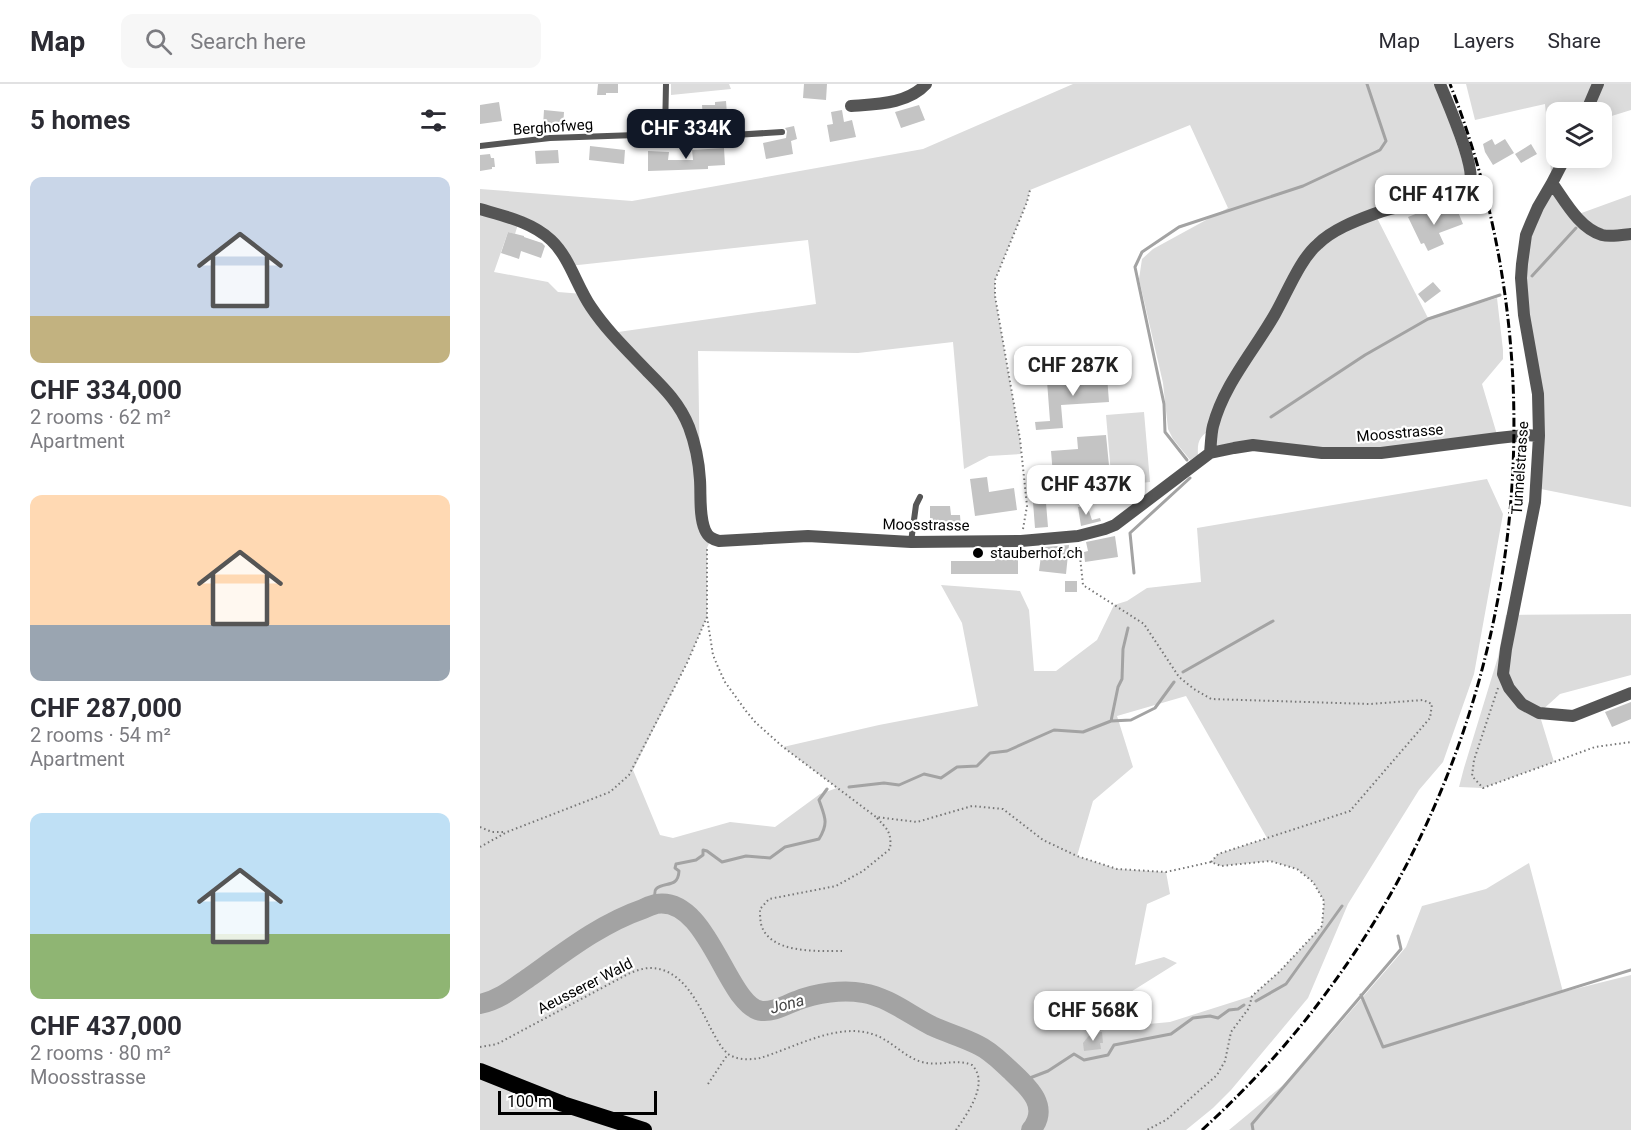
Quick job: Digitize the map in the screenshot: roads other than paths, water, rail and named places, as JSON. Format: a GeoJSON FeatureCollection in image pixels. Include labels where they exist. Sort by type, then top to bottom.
{"type":"FeatureCollection","features":[{"type":"Feature","properties":{"kind":"highway"},"geometry":{"type":"LineString","coordinates":[[480,1071],[562,1104],[644,1130]]}},
{"type":"Feature","properties":{"kind":"street"},"geometry":{"type":"LineString","coordinates":[[851,106],[890,103],[920,91],[926,84]]}},
{"type":"Feature","properties":{"kind":"street"},"geometry":{"type":"LineString","coordinates":[[1210,453],[1213,428],[1221,404],[1236,374],[1274,317],[1306,259],[1318,244],[1337,231],[1374,213],[1441,198],[1470,184],[1471,177],[1464,147],[1440,84]]}},
{"type":"Feature","properties":{"kind":"street"},"geometry":{"type":"LineString","coordinates":[[1590,102],[1598,84]]}},
{"type":"Feature","properties":{"kind":"street","name":"Tunnelstrasse"},"geometry":{"type":"LineString","coordinates":[[1560,168],[1538,207],[1527,236],[1521,271],[1524,315],[1538,394],[1539,436],[1535,502],[1503,674],[1509,688],[1522,704],[1539,713],[1573,716],[1631,693]]}},
{"type":"Feature","properties":{"kind":"street"},"geometry":{"type":"LineString","coordinates":[[1552,183],[1589,229],[1604,235],[1631,234]]}},
{"type":"Feature","properties":{"kind":"street","name":"Moosstrasse"},"geometry":{"type":"LineString","coordinates":[[480,209],[519,221],[550,239],[563,254],[583,294],[604,324],[674,399],[690,429],[696,451],[705,532],[711,539],[719,541],[832,536],[911,542],[1021,541],[1078,536],[1115,525],[1210,453],[1253,445],[1322,453],[1381,453],[1498,438],[1539,436]]}},
{"type":"Feature","properties":{"kind":"lane"},"geometry":{"type":"LineString","coordinates":[[664,134],[666,84]]}},
{"type":"Feature","properties":{"kind":"lane","name":"Berghofweg"},"geometry":{"type":"LineString","coordinates":[[480,146],[550,138],[664,134],[702,137],[782,132]]}},
{"type":"Feature","properties":{"kind":"lane"},"geometry":{"type":"LineString","coordinates":[[911,542],[916,505],[920,497]]}},
{"type":"Feature","properties":{"kind":"waterway"},"geometry":{"type":"LineString","coordinates":[[1187,460],[1165,432],[1164,404],[1135,267],[1142,252],[1179,227],[1303,186],[1380,150],[1386,141],[1367,84]]}},
{"type":"Feature","properties":{"kind":"waterway"},"geometry":{"type":"LineString","coordinates":[[1532,276],[1576,228]]}},
{"type":"Feature","properties":{"kind":"waterway"},"geometry":{"type":"LineString","coordinates":[[1271,417],[1365,355],[1428,319],[1500,295]]}},
{"type":"Feature","properties":{"kind":"waterway"},"geometry":{"type":"LineString","coordinates":[[1134,573],[1130,533],[1190,478]]}},
{"type":"Feature","properties":{"kind":"waterway"},"geometry":{"type":"LineString","coordinates":[[1183,672],[1273,621]]}},
{"type":"Feature","properties":{"kind":"waterway"},"geometry":{"type":"LineString","coordinates":[[849,787],[884,783],[899,785],[924,774],[941,778],[957,767],[977,766],[990,753],[1007,751],[1054,730],[1083,732],[1111,721],[1118,687],[1122,679],[1123,649],[1128,628]]}},
{"type":"Feature","properties":{"kind":"waterway"},"geometry":{"type":"LineString","coordinates":[[1111,721],[1131,720],[1155,708],[1174,682]]}},
{"type":"Feature","properties":{"kind":"waterway"},"geometry":{"type":"LineString","coordinates":[[656,904],[655,890],[673,882],[678,877],[679,871],[675,868],[676,864],[696,860],[703,855],[703,850],[722,862],[746,856],[770,858],[785,847],[819,839],[825,820],[819,800],[827,789]]}},
{"type":"Feature","properties":{"kind":"waterway","name":"Jona"},"geometry":{"type":"LineString","coordinates":[[480,1004],[507,993],[613,922],[656,904],[674,906],[690,916],[704,933],[738,992],[750,1005],[762,1011],[821,994],[847,991],[863,993],[890,1002],[932,1026],[987,1050],[1023,1083],[1034,1097],[1039,1113],[1031,1130]]}},
{"type":"Feature","properties":{"kind":"waterway"},"geometry":{"type":"LineString","coordinates":[[1256,1001],[1286,984],[1342,906]]}},
{"type":"Feature","properties":{"kind":"waterway"},"geometry":{"type":"LineString","coordinates":[[1253,1130],[1252,1124],[1401,949],[1398,936]]}},
{"type":"Feature","properties":{"kind":"waterway"},"geometry":{"type":"LineString","coordinates":[[1361,995],[1383,1047],[1631,970]]}},
{"type":"Feature","properties":{"kind":"waterway"},"geometry":{"type":"LineString","coordinates":[[1022,1081],[1048,1071],[1074,1054],[1084,1060],[1108,1055],[1114,1045],[1171,1034],[1193,1018],[1210,1016],[1218,1018],[1229,1010],[1238,1009],[1244,1005]]}},
{"type":"Feature","properties":{"kind":"railway"},"geometry":{"type":"LineString","coordinates":[[1202,1130],[1254,1079],[1302,1024],[1332,985],[1396,884],[1447,777],[1483,665],[1506,550],[1514,432],[1508,315],[1486,198],[1450,84]]}},
{"type":"Feature","properties":{"kind":"place","name":"stauberhof.ch"},"geometry":{"type":"Point","coordinates":[978,553]}}]}
